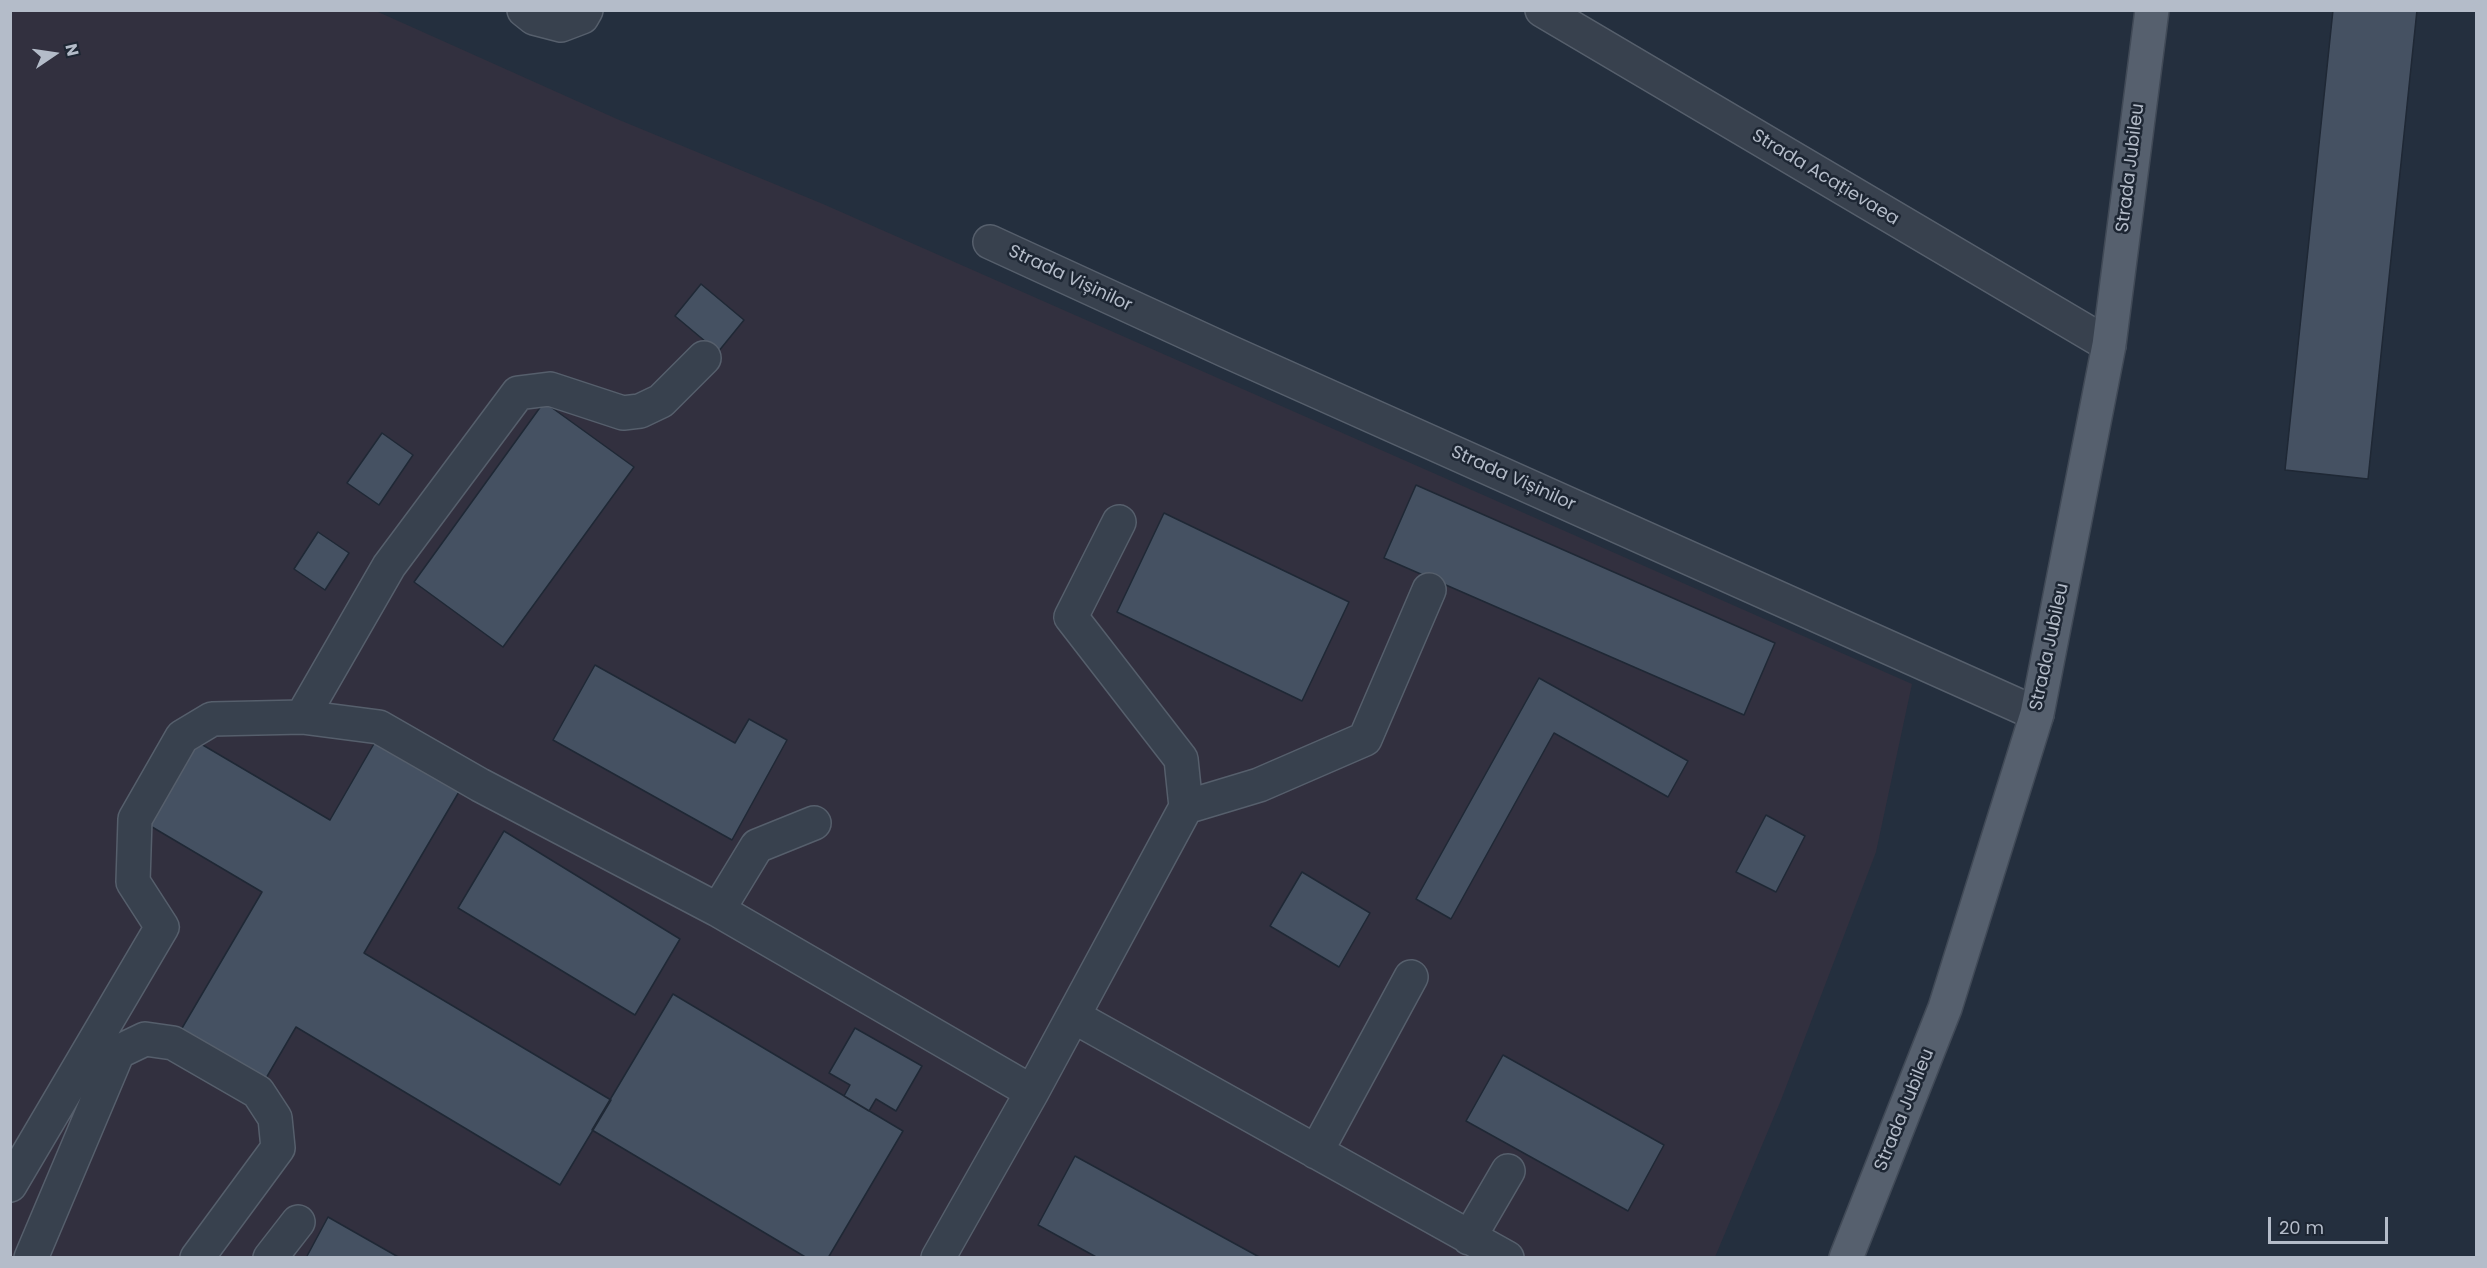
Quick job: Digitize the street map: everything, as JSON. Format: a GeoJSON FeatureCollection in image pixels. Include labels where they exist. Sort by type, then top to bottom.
{"type":"FeatureCollection","features":[{"type":"Feature","properties":{"kind":"main road","name":"Strada Jubileu"},"geometry":{"type":"LineString","coordinates":[[1846,1257],[1945,1008],[2037,714],[2109,345],[2152,10]]}},
{"type":"Feature","properties":{"kind":"street"},"geometry":{"type":"LineString","coordinates":[[524,10],[534,18],[561,25],[582,16],[586,10]]}},
{"type":"Feature","properties":{"kind":"street","name":"Strada Acațievaea"},"geometry":{"type":"LineString","coordinates":[[1542,10],[2109,345]]}},
{"type":"Feature","properties":{"kind":"street","name":"Strada Vișinilor"},"geometry":{"type":"LineString","coordinates":[[990,242],[1227,351],[2037,714]]}},
{"type":"Feature","properties":{"kind":"street"},"geometry":{"type":"LineString","coordinates":[[302,717],[389,566],[518,393],[550,389],[623,413],[640,411],[661,401],[704,358]]}},
{"type":"Feature","properties":{"kind":"street"},"geometry":{"type":"LineString","coordinates":[[938,1257],[1032,1092],[1186,807],[1181,759],[1071,616],[1119,522]]}},
{"type":"Feature","properties":{"kind":"street"},"geometry":{"type":"LineString","coordinates":[[1186,807],[1259,785],[1365,739],[1430,590]]}},
{"type":"Feature","properties":{"kind":"street"},"geometry":{"type":"LineString","coordinates":[[10,1185],[162,927],[133,882],[135,819],[182,737],[212,719],[302,717],[379,727],[480,785],[718,910],[1032,1092]]}},
{"type":"Feature","properties":{"kind":"street"},"geometry":{"type":"LineString","coordinates":[[718,910],[757,846],[814,823]]}},
{"type":"Feature","properties":{"kind":"street"},"geometry":{"type":"LineString","coordinates":[[1316,1152],[1411,977]]}},
{"type":"Feature","properties":{"kind":"street"},"geometry":{"type":"LineString","coordinates":[[1073,1016],[1469,1238],[1507,1257]]}},
{"type":"Feature","properties":{"kind":"street"},"geometry":{"type":"LineString","coordinates":[[32,1257],[118,1052],[145,1039],[173,1043],[258,1092],[275,1118],[278,1148],[197,1257]]}},
{"type":"Feature","properties":{"kind":"street"},"geometry":{"type":"LineString","coordinates":[[1469,1238],[1508,1171]]}},
{"type":"Feature","properties":{"kind":"street"},"geometry":{"type":"LineString","coordinates":[[270,1257],[298,1222]]}},
{"type":"Feature","properties":{"kind":"shaded area"},"geometry":{"type":"Polygon","coordinates":[[[10,11],[376,11],[617,119],[823,204],[1912,684],[1876,852],[1781,1100],[1715,1257],[11,1257],[10,11]]]}},
{"type":"Feature","properties":{"kind":"building"},"geometry":{"type":"Polygon","coordinates":[[[2333,10],[2417,10],[2368,479],[2285,470],[2333,10]]]}},
{"type":"Feature","properties":{"kind":"building"},"geometry":{"type":"Polygon","coordinates":[[[701,284],[744,320],[718,352],[675,316],[701,284]]]}},
{"type":"Feature","properties":{"kind":"building"},"geometry":{"type":"Polygon","coordinates":[[[544,402],[634,467],[503,647],[414,582],[544,402]]]}},
{"type":"Feature","properties":{"kind":"building"},"geometry":{"type":"Polygon","coordinates":[[[382,433],[413,455],[379,505],[347,483],[382,433]]]}},
{"type":"Feature","properties":{"kind":"building"},"geometry":{"type":"Polygon","coordinates":[[[1416,485],[1775,643],[1744,715],[1384,558],[1416,485]]]}},
{"type":"Feature","properties":{"kind":"building"},"geometry":{"type":"Polygon","coordinates":[[[1164,513],[1349,602],[1302,701],[1117,612],[1164,513]]]}},
{"type":"Feature","properties":{"kind":"building"},"geometry":{"type":"Polygon","coordinates":[[[318,532],[349,553],[325,590],[294,569],[318,532]]]}},
{"type":"Feature","properties":{"kind":"building"},"geometry":{"type":"Polygon","coordinates":[[[595,665],[735,743],[749,719],[787,740],[732,840],[553,740],[595,665]]]}},
{"type":"Feature","properties":{"kind":"building"},"geometry":{"type":"Polygon","coordinates":[[[1539,678],[1688,761],[1668,797],[1554,733],[1451,919],[1416,899],[1539,678]]]}},
{"type":"Feature","properties":{"kind":"building"},"geometry":{"type":"Polygon","coordinates":[[[379,735],[463,785],[364,953],[611,1100],[560,1185],[296,1027],[258,1092],[168,1052],[262,892],[147,824],[196,741],[330,820],[379,735]]]}},
{"type":"Feature","properties":{"kind":"building"},"geometry":{"type":"Polygon","coordinates":[[[1766,815],[1805,836],[1776,892],[1736,872],[1766,815]]]}},
{"type":"Feature","properties":{"kind":"building"},"geometry":{"type":"Polygon","coordinates":[[[504,831],[680,939],[635,1015],[458,908],[504,831]]]}},
{"type":"Feature","properties":{"kind":"building"},"geometry":{"type":"Polygon","coordinates":[[[1302,872],[1370,913],[1339,967],[1270,926],[1302,872]]]}},
{"type":"Feature","properties":{"kind":"building"},"geometry":{"type":"Polygon","coordinates":[[[673,994],[903,1131],[828,1258],[807,1258],[592,1130],[673,994]]]}},
{"type":"Feature","properties":{"kind":"building"},"geometry":{"type":"Polygon","coordinates":[[[855,1028],[922,1066],[896,1111],[876,1099],[869,1111],[844,1096],[850,1085],[829,1073],[855,1028]]]}},
{"type":"Feature","properties":{"kind":"building"},"geometry":{"type":"Polygon","coordinates":[[[1503,1055],[1664,1145],[1628,1211],[1466,1121],[1503,1055]]]}},
{"type":"Feature","properties":{"kind":"building"},"geometry":{"type":"Polygon","coordinates":[[[1075,1156],[1261,1258],[1098,1258],[1038,1225],[1075,1156]]]}},
{"type":"Feature","properties":{"kind":"building"},"geometry":{"type":"Polygon","coordinates":[[[328,1217],[400,1258],[306,1258],[328,1217]]]}}]}
